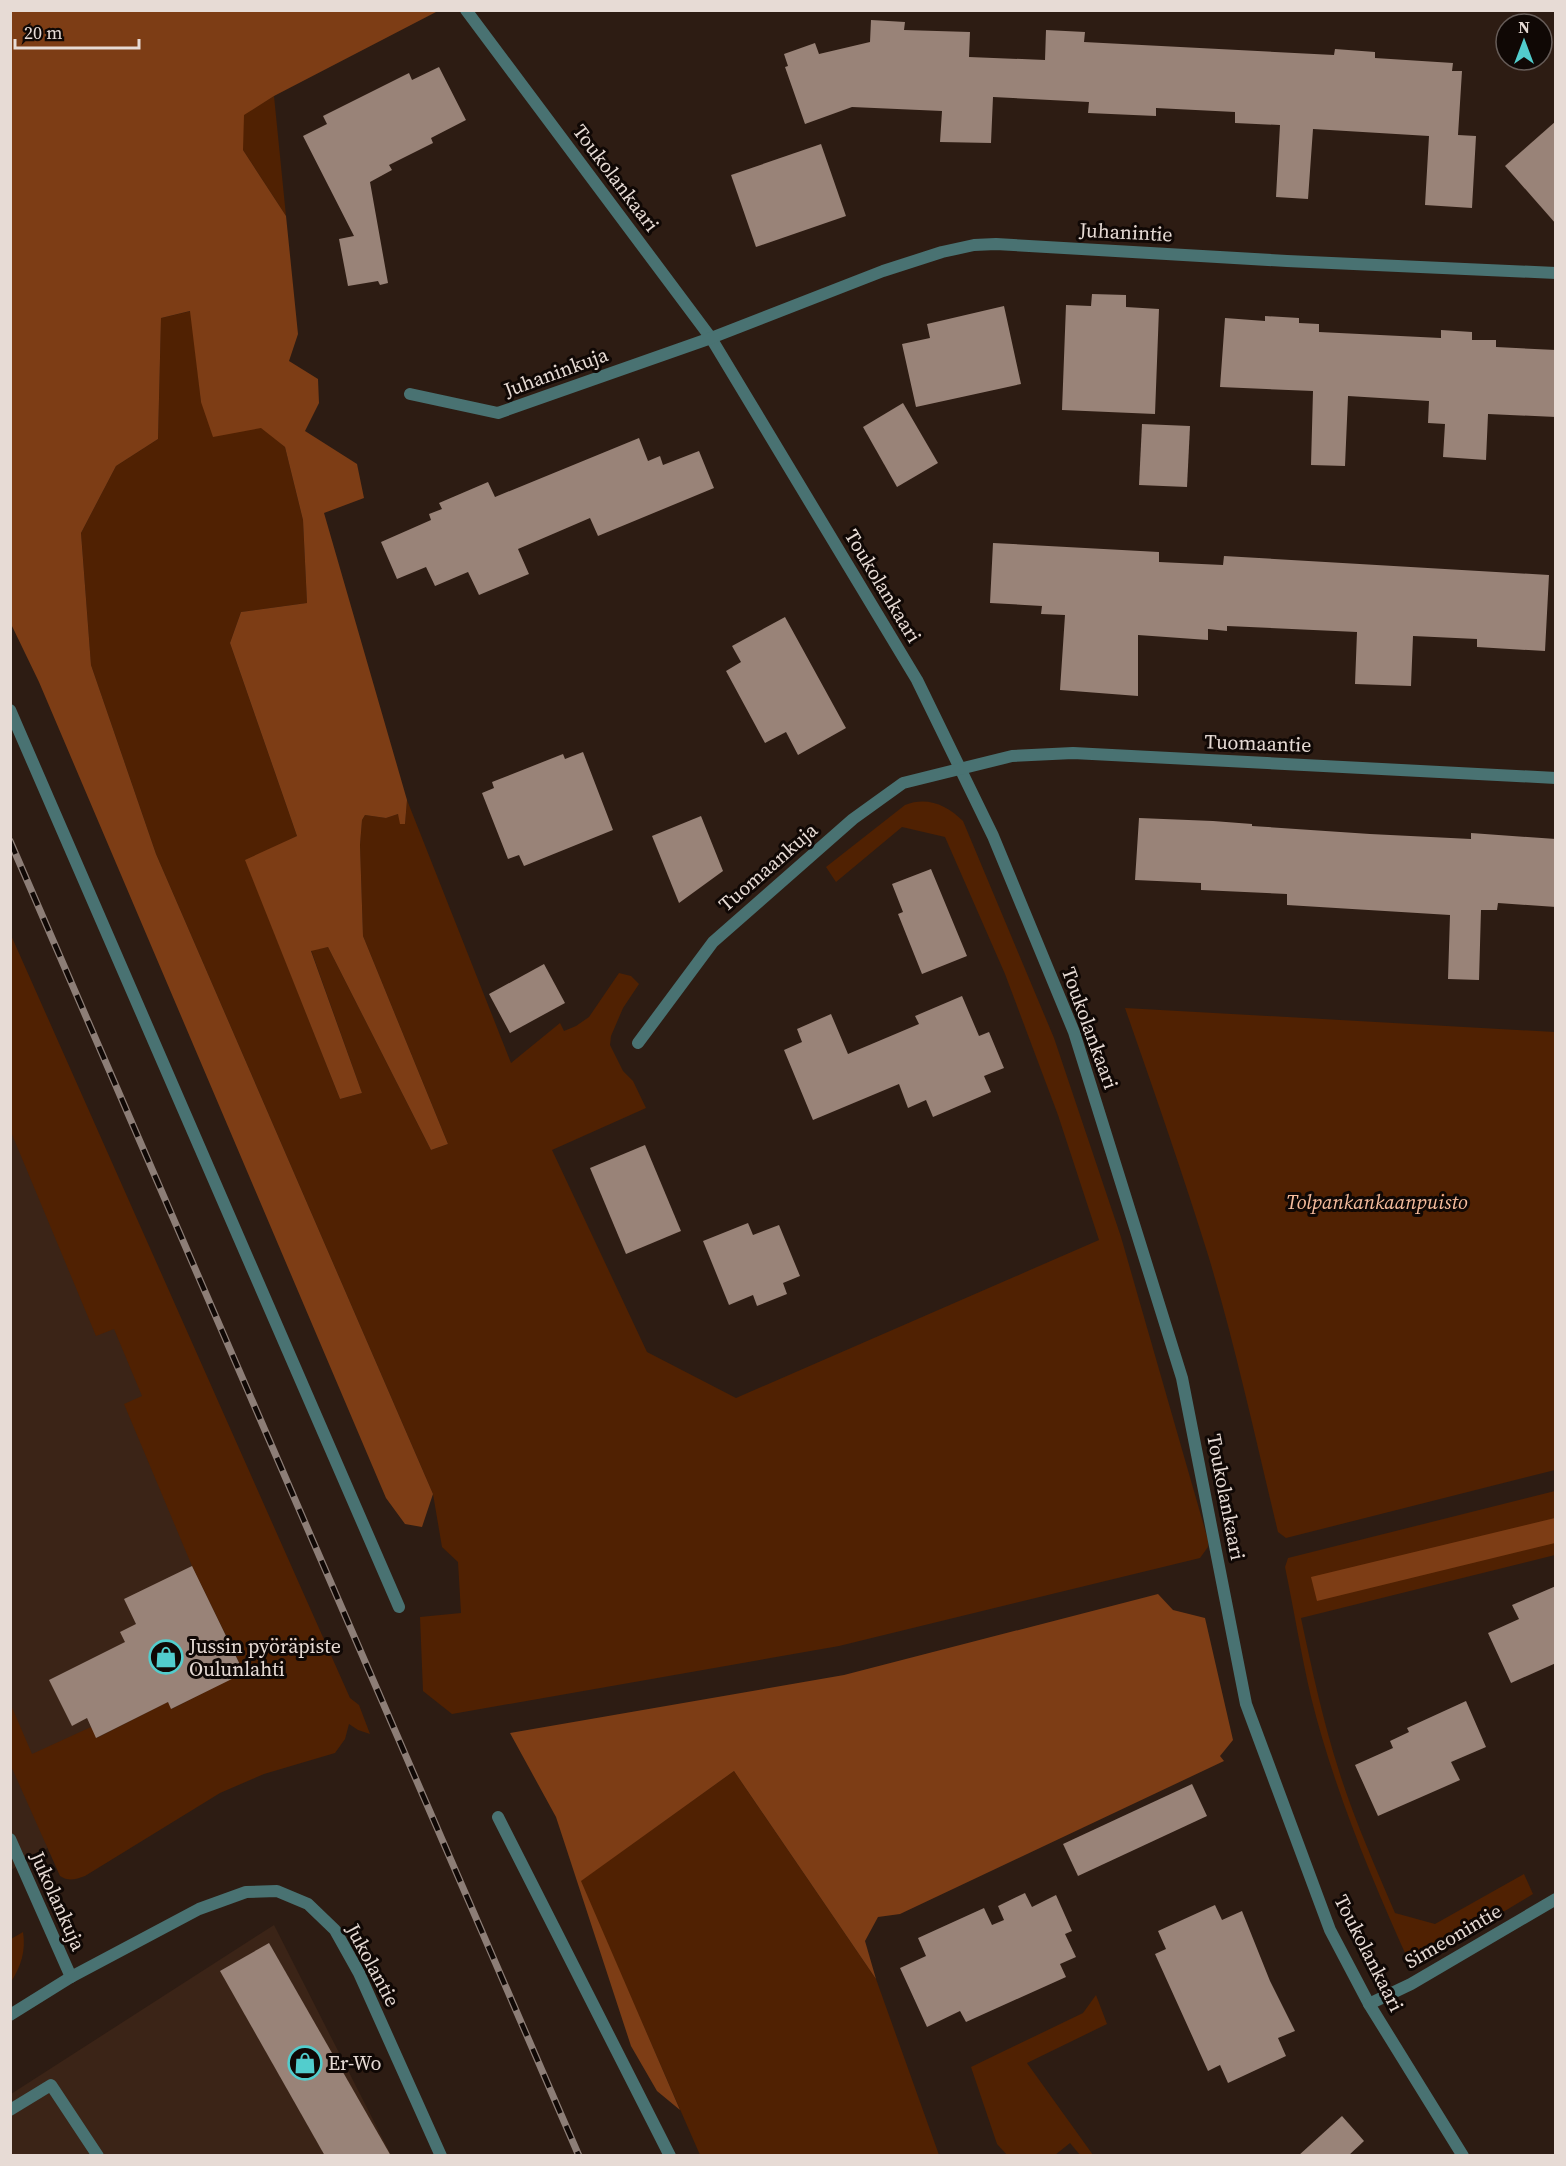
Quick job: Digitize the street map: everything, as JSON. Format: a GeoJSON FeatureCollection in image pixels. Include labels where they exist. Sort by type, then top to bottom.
{"type":"FeatureCollection","features":[{"type":"Feature","properties":{"kind":"street","name":"Toukolankaari"},"geometry":{"type":"LineString","coordinates":[[466,10],[711,338],[917,680],[993,836],[1074,1032],[1182,1378],[1246,1704],[1330,1930],[1369,2004],[1463,2156]]}},
{"type":"Feature","properties":{"kind":"street","name":"Juhanintie"},"geometry":{"type":"LineString","coordinates":[[711,338],[883,271],[942,252],[974,245],[996,244],[1287,261],[1556,273]]}},
{"type":"Feature","properties":{"kind":"street","name":"Juhaninkuja"},"geometry":{"type":"LineString","coordinates":[[410,394],[498,413],[711,338]]}},
{"type":"Feature","properties":{"kind":"street"},"geometry":{"type":"LineString","coordinates":[[10,710],[399,1607]]}},
{"type":"Feature","properties":{"kind":"street","name":"Tuomaantie"},"geometry":{"type":"LineString","coordinates":[[960,768],[1012,756],[1073,753],[1556,778]]}},
{"type":"Feature","properties":{"kind":"street","name":"Tuomaankuja"},"geometry":{"type":"LineString","coordinates":[[638,1043],[713,942],[853,819],[903,783],[960,768]]}},
{"type":"Feature","properties":{"kind":"street"},"geometry":{"type":"LineString","coordinates":[[498,1817],[670,2156]]}},
{"type":"Feature","properties":{"kind":"street","name":"Jukolankuja"},"geometry":{"type":"LineString","coordinates":[[10,1839],[71,1977]]}},
{"type":"Feature","properties":{"kind":"street","name":"Jukolantie"},"geometry":{"type":"LineString","coordinates":[[10,2015],[71,1977],[199,1909],[246,1892],[277,1891],[308,1904],[335,1930],[359,1972],[441,2156]]}},
{"type":"Feature","properties":{"kind":"street","name":"Simeonintie"},"geometry":{"type":"LineString","coordinates":[[1369,2004],[1411,1984],[1556,1899]]}},
{"type":"Feature","properties":{"kind":"street"},"geometry":{"type":"LineString","coordinates":[[10,2110],[51,2085],[98,2156]]}},
{"type":"Feature","properties":{"kind":"shaded area"},"geometry":{"type":"Polygon","coordinates":[[[11,10],[435,10],[436,12],[274,96],[244,115],[243,150],[286,216],[298,334],[289,361],[318,379],[319,403],[305,431],[357,464],[364,498],[324,513],[407,800],[405,824],[400,824],[398,814],[386,818],[365,815],[362,820],[360,845],[363,936],[448,1144],[431,1150],[328,947],[311,951],[362,1093],[340,1099],[245,860],[297,836],[230,643],[241,612],[307,603],[303,520],[285,447],[261,428],[213,437],[201,402],[190,311],[161,318],[158,439],[116,466],[81,533],[91,665],[156,854],[433,1494],[422,1527],[405,1524],[386,1498],[39,682],[11,624],[11,10]]]}},
{"type":"Feature","properties":{"kind":"shaded area"},"geometry":{"type":"Polygon","coordinates":[[[10,1084],[272,1686],[46,1849],[11,1870],[10,1084]]]}},
{"type":"Feature","properties":{"kind":"shaded area"},"geometry":{"type":"Polygon","coordinates":[[[1555,1518],[1555,1543],[1317,1601],[1311,1577],[1555,1518]]]}},
{"type":"Feature","properties":{"kind":"shaded area"},"geometry":{"type":"Polygon","coordinates":[[[1158,1594],[1173,1610],[1205,1618],[1233,1740],[1220,1756],[1224,1761],[900,1914],[878,1917],[865,1941],[876,1979],[734,1771],[581,1881],[680,2110],[657,2091],[631,2046],[556,1817],[510,1733],[844,1675],[1158,1594]]]}},
{"type":"Feature","properties":{"kind":"shaded area"},"geometry":{"type":"Polygon","coordinates":[[[274,1925],[391,2155],[11,2156],[11,2094],[274,1925]]]}},
{"type":"Feature","properties":{"kind":"green space"},"geometry":{"type":"Polygon","coordinates":[[[274,96],[286,216],[243,150],[243,115],[274,96]]]}},
{"type":"Feature","properties":{"kind":"green space"},"geometry":{"type":"Polygon","coordinates":[[[191,311],[201,402],[262,428],[285,447],[303,520],[307,603],[241,612],[230,643],[297,836],[246,861],[340,1099],[362,1093],[311,950],[328,947],[431,1150],[448,1144],[363,936],[360,845],[362,820],[365,815],[386,818],[398,814],[405,824],[407,800],[511,1063],[560,1023],[564,1031],[589,1017],[619,973],[631,976],[639,984],[623,1008],[611,1036],[610,1045],[623,1071],[633,1081],[646,1108],[552,1150],[647,1352],[736,1398],[1099,1240],[1058,1115],[1005,974],[945,837],[902,827],[836,882],[826,867],[905,805],[921,801],[950,810],[963,821],[1054,1038],[1121,1237],[1208,1540],[1208,1547],[1200,1558],[839,1646],[452,1714],[423,1691],[420,1617],[461,1613],[458,1562],[442,1547],[433,1494],[156,854],[91,665],[81,533],[116,466],[158,439],[161,318],[191,311]]]}},
{"type":"Feature","properties":{"kind":"green space"},"geometry":{"type":"Polygon","coordinates":[[[10,933],[350,1698],[359,1705],[370,1734],[349,1724],[345,1739],[335,1753],[264,1774],[220,1793],[85,1876],[72,1879],[60,1876],[11,1766],[11,1705],[32,1754],[91,1727],[97,1738],[168,1702],[172,1709],[244,1672],[192,1566],[124,1404],[142,1396],[114,1329],[96,1336],[11,1132],[10,933]]]}},
{"type":"Feature","properties":{"kind":"green space","name":"Tolpankankaanpuisto"},"geometry":{"type":"Polygon","coordinates":[[[1125,1008],[1555,1032],[1555,1470],[1286,1538],[1278,1532],[1219,1292],[1179,1164],[1125,1008]]]}},
{"type":"Feature","properties":{"kind":"green space"},"geometry":{"type":"Polygon","coordinates":[[[1555,1491],[1555,1555],[1301,1618],[1339,1771],[1358,1825],[1395,1913],[1435,1924],[1524,1874],[1533,1894],[1425,1959],[1410,1964],[1381,1899],[1342,1799],[1320,1731],[1304,1665],[1285,1567],[1288,1558],[1555,1491]]]}},
{"type":"Feature","properties":{"kind":"green space"},"geometry":{"type":"Polygon","coordinates":[[[734,1771],[876,1979],[939,2155],[700,2155],[580,1881],[734,1771]]]}},
{"type":"Feature","properties":{"kind":"green space"},"geometry":{"type":"Polygon","coordinates":[[[23,1932],[22,1958],[11,1982],[11,1939],[23,1932]]]}},
{"type":"Feature","properties":{"kind":"green space"},"geometry":{"type":"Polygon","coordinates":[[[1096,1995],[1107,2024],[1027,2063],[1093,2155],[1080,2155],[1070,2143],[1055,2155],[1007,2155],[997,2144],[971,2067],[1083,2013],[1096,1995]]]}},
{"type":"Feature","properties":{"kind":"building"},"geometry":{"type":"Polygon","coordinates":[[[871,20],[905,22],[904,30],[970,32],[969,57],[1045,60],[1046,30],[1085,32],[1084,42],[1334,55],[1335,49],[1375,52],[1375,58],[1453,63],[1452,71],[1462,71],[1458,135],[1476,136],[1472,208],[1425,205],[1429,136],[1313,129],[1308,199],[1276,197],[1280,125],[1235,123],[1235,112],[1156,108],[1156,116],[1088,113],[1089,102],[993,97],[991,143],[940,142],[942,111],[852,107],[805,124],[785,67],[788,66],[784,54],[815,43],[819,54],[870,42],[871,20]]]}},
{"type":"Feature","properties":{"kind":"building"},"geometry":{"type":"Polygon","coordinates":[[[439,67],[466,120],[431,138],[433,143],[389,165],[392,170],[370,182],[388,283],[380,285],[378,281],[348,286],[339,239],[354,236],[303,136],[327,124],[323,116],[409,73],[412,80],[439,67]]]}},
{"type":"Feature","properties":{"kind":"building"},"geometry":{"type":"Polygon","coordinates":[[[1556,121],[1556,224],[1505,166],[1556,121]]]}},
{"type":"Feature","properties":{"kind":"building"},"geometry":{"type":"Polygon","coordinates":[[[821,144],[846,216],[756,247],[731,175],[821,144]]]}},
{"type":"Feature","properties":{"kind":"building"},"geometry":{"type":"Polygon","coordinates":[[[1092,294],[1126,295],[1126,307],[1159,309],[1155,414],[1062,410],[1066,305],[1091,306],[1092,294]]]}},
{"type":"Feature","properties":{"kind":"building"},"geometry":{"type":"Polygon","coordinates":[[[1004,306],[1021,384],[916,407],[902,344],[930,338],[927,324],[1004,306]]]}},
{"type":"Feature","properties":{"kind":"building"},"geometry":{"type":"Polygon","coordinates":[[[1265,316],[1299,318],[1299,323],[1319,324],[1319,332],[1441,338],[1441,330],[1472,332],[1472,340],[1496,340],[1496,347],[1556,350],[1556,417],[1488,414],[1486,460],[1443,457],[1445,424],[1428,423],[1429,401],[1348,396],[1345,466],[1311,465],[1313,391],[1220,387],[1225,318],[1265,321],[1265,316]]]}},
{"type":"Feature","properties":{"kind":"building"},"geometry":{"type":"Polygon","coordinates":[[[903,403],[938,463],[897,487],[863,427],[903,403]]]}},
{"type":"Feature","properties":{"kind":"building"},"geometry":{"type":"Polygon","coordinates":[[[1142,424],[1190,426],[1187,487],[1139,485],[1142,424]]]}},
{"type":"Feature","properties":{"kind":"building"},"geometry":{"type":"Polygon","coordinates":[[[639,438],[648,461],[660,456],[663,465],[699,451],[714,488],[598,536],[590,518],[518,549],[529,574],[479,595],[468,572],[435,586],[426,567],[397,579],[381,542],[431,520],[429,514],[442,509],[439,503],[488,482],[495,497],[639,438]]]}},
{"type":"Feature","properties":{"kind":"building"},"geometry":{"type":"Polygon","coordinates":[[[993,543],[1159,552],[1159,562],[1223,565],[1224,556],[1549,575],[1545,651],[1477,647],[1477,639],[1413,636],[1411,686],[1355,684],[1357,632],[1227,626],[1227,631],[1208,629],[1208,640],[1138,635],[1138,696],[1060,690],[1065,615],[1041,614],[1042,606],[990,603],[993,543]]]}},
{"type":"Feature","properties":{"kind":"building"},"geometry":{"type":"Polygon","coordinates":[[[785,617],[846,728],[798,755],[786,732],[765,743],[726,671],[741,662],[732,646],[785,617]]]}},
{"type":"Feature","properties":{"kind":"building"},"geometry":{"type":"Polygon","coordinates":[[[583,752],[613,830],[524,866],[519,855],[508,859],[482,793],[494,788],[492,782],[563,754],[565,759],[583,752]]]}},
{"type":"Feature","properties":{"kind":"building"},"geometry":{"type":"Polygon","coordinates":[[[701,816],[723,871],[679,903],[652,836],[701,816]]]}},
{"type":"Feature","properties":{"kind":"building"},"geometry":{"type":"Polygon","coordinates":[[[1139,818],[1213,821],[1370,834],[1471,839],[1471,833],[1556,839],[1556,907],[1498,903],[1497,910],[1481,910],[1479,980],[1448,979],[1450,915],[1287,905],[1287,894],[1201,890],[1201,883],[1135,880],[1139,818]]]}},
{"type":"Feature","properties":{"kind":"building"},"geometry":{"type":"Polygon","coordinates":[[[931,869],[967,956],[922,974],[898,914],[903,912],[892,884],[931,869]]]}},
{"type":"Feature","properties":{"kind":"building"},"geometry":{"type":"Polygon","coordinates":[[[544,964],[565,1003],[510,1033],[489,994],[544,964]]]}},
{"type":"Feature","properties":{"kind":"building"},"geometry":{"type":"Polygon","coordinates":[[[962,996],[979,1036],[989,1032],[1004,1068],[984,1076],[991,1092],[933,1117],[926,1100],[908,1108],[899,1084],[813,1120],[784,1050],[802,1042],[797,1029],[831,1014],[848,1054],[919,1024],[915,1016],[962,996]]]}},
{"type":"Feature","properties":{"kind":"building"},"geometry":{"type":"Polygon","coordinates":[[[645,1145],[681,1231],[626,1254],[590,1168],[645,1145]]]}},
{"type":"Feature","properties":{"kind":"building"},"geometry":{"type":"Polygon","coordinates":[[[748,1223],[753,1235],[779,1225],[800,1276],[783,1283],[787,1294],[757,1306],[753,1295],[729,1305],[703,1241],[748,1223]]]}},
{"type":"Feature","properties":{"kind":"building","name":"Jussin pyöräpiste Oulunlahti"},"geometry":{"type":"Polygon","coordinates":[[[192,1566],[244,1673],[171,1709],[168,1702],[96,1738],[87,1718],[72,1726],[49,1680],[125,1642],[120,1632],[136,1624],[124,1599],[192,1566]]]}},
{"type":"Feature","properties":{"kind":"building"},"geometry":{"type":"Polygon","coordinates":[[[1556,1586],[1556,1663],[1511,1683],[1488,1633],[1519,1619],[1512,1605],[1556,1586]]]}},
{"type":"Feature","properties":{"kind":"building"},"geometry":{"type":"Polygon","coordinates":[[[1466,1701],[1486,1747],[1451,1762],[1460,1780],[1378,1816],[1355,1765],[1393,1748],[1390,1741],[1409,1732],[1407,1728],[1466,1701]]]}},
{"type":"Feature","properties":{"kind":"building"},"geometry":{"type":"Polygon","coordinates":[[[1192,1784],[1207,1816],[1078,1876],[1063,1844],[1192,1784]]]}},
{"type":"Feature","properties":{"kind":"building"},"geometry":{"type":"Polygon","coordinates":[[[1025,1893],[1032,1907],[1056,1895],[1072,1931],[1065,1934],[1076,1957],[1060,1964],[1066,1977],[966,2022],[960,2011],[927,2027],[900,1968],[926,1956],[918,1938],[984,1908],[992,1925],[1004,1920],[998,1906],[1025,1893]]]}},
{"type":"Feature","properties":{"kind":"building"},"geometry":{"type":"Polygon","coordinates":[[[1215,1905],[1222,1920],[1242,1911],[1270,1981],[1295,2031],[1278,2038],[1286,2056],[1228,2083],[1220,2065],[1208,2071],[1155,1954],[1166,1949],[1158,1931],[1215,1905]]]}},
{"type":"Feature","properties":{"kind":"building","name":"Er-Wo"},"geometry":{"type":"Polygon","coordinates":[[[269,1943],[391,2156],[325,2156],[220,1971],[269,1943]]]}},
{"type":"Feature","properties":{"kind":"building"},"geometry":{"type":"Polygon","coordinates":[[[1342,2116],[1364,2141],[1348,2156],[1298,2156],[1342,2116]]]}},
{"type":"Feature","properties":{"kind":"railway"},"geometry":{"type":"LineString","coordinates":[[10,841],[579,2156]]}},
{"type":"Feature","properties":{"kind":"place","name":"Jussin pyöräpiste Oulunlahti"},"geometry":{"type":"Point","coordinates":[166,1657]}},
{"type":"Feature","properties":{"kind":"place","name":"Er-Wo"},"geometry":{"type":"Point","coordinates":[305,2063]}}]}
